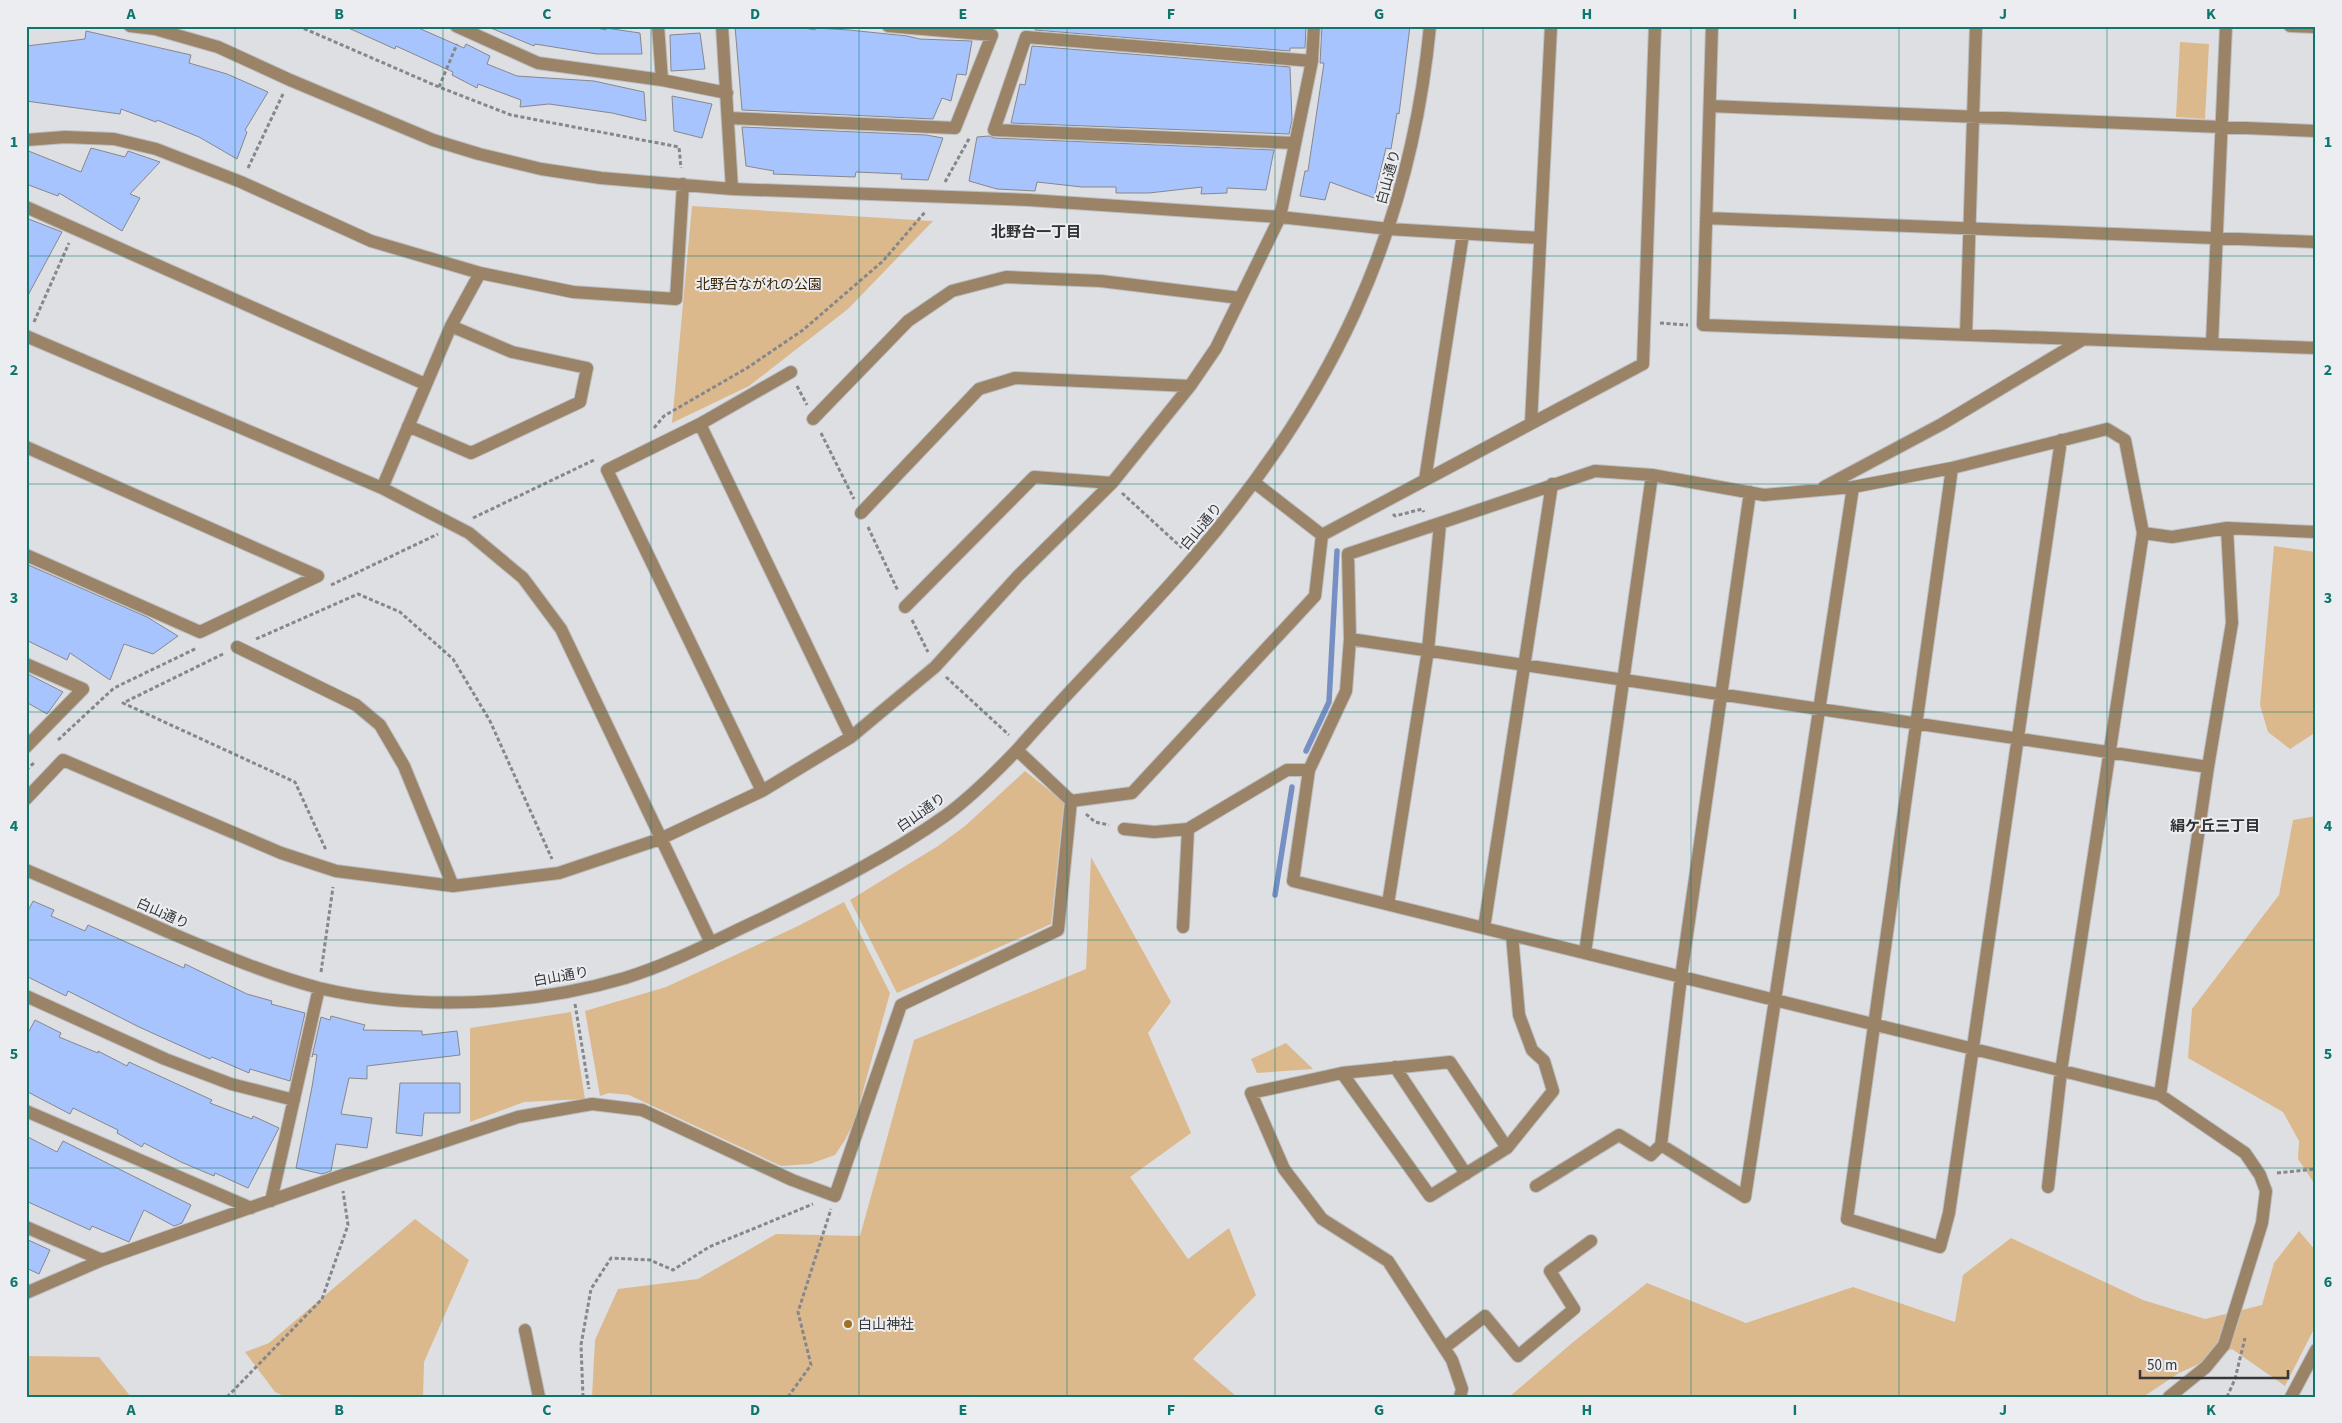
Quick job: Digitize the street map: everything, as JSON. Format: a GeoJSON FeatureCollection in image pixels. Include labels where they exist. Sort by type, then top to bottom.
{"type":"FeatureCollection","features":[{"type":"Feature","properties":{"kind":"street"},"geometry":{"type":"LineString","coordinates":[[130,26],[156,29],[218,47],[290,80],[433,140],[479,154],[541,169],[592,177],[732,190],[1029,200],[1280,217],[1389,229],[1540,238]]}},
{"type":"Feature","properties":{"kind":"street"},"geometry":{"type":"LineString","coordinates":[[658,26],[662,80]]}},
{"type":"Feature","properties":{"kind":"street"},"geometry":{"type":"LineString","coordinates":[[722,26],[732,190]]}},
{"type":"Feature","properties":{"kind":"street"},"geometry":{"type":"LineString","coordinates":[[729,118],[955,128],[992,35],[888,26]]}},
{"type":"Feature","properties":{"kind":"street"},"geometry":{"type":"LineString","coordinates":[[26,799],[63,760],[281,853],[336,871],[453,886],[559,873],[660,839],[762,791],[851,737],[935,667],[1018,576],[1112,483],[1190,386],[1216,348],[1280,217],[1312,61],[1314,26]]}},
{"type":"Feature","properties":{"kind":"street","name":"白山通り"},"geometry":{"type":"LineString","coordinates":[[26,870],[227,957],[270,973],[319,988],[378,999],[427,1002],[473,1001],[573,991],[653,968],[812,894],[889,852],[946,815],[994,774],[1193,559],[1255,483],[1283,444],[1335,355],[1357,309],[1389,229],[1415,133],[1430,26]]}},
{"type":"Feature","properties":{"kind":"street"},"geometry":{"type":"LineString","coordinates":[[1531,423],[1550,26]]}},
{"type":"Feature","properties":{"kind":"street"},"geometry":{"type":"LineString","coordinates":[[1322,535],[1643,364],[1655,26]]}},
{"type":"Feature","properties":{"kind":"street"},"geometry":{"type":"LineString","coordinates":[[1712,26],[1703,325],[2316,348]]}},
{"type":"Feature","properties":{"kind":"street"},"geometry":{"type":"LineString","coordinates":[[1966,335],[1976,26]]}},
{"type":"Feature","properties":{"kind":"street"},"geometry":{"type":"LineString","coordinates":[[2212,344],[2226,26]]}},
{"type":"Feature","properties":{"kind":"street"},"geometry":{"type":"LineString","coordinates":[[2290,26],[2316,27]]}},
{"type":"Feature","properties":{"kind":"street"},"geometry":{"type":"LineString","coordinates":[[459,28],[538,63],[662,80],[727,93]]}},
{"type":"Feature","properties":{"kind":"street"},"geometry":{"type":"LineString","coordinates":[[1295,143],[994,130],[1026,37],[1312,61]]}},
{"type":"Feature","properties":{"kind":"street"},"geometry":{"type":"LineString","coordinates":[[1710,106],[2316,131]]}},
{"type":"Feature","properties":{"kind":"street"},"geometry":{"type":"LineString","coordinates":[[26,140],[65,137],[114,139],[156,149],[241,182],[371,241],[480,273],[573,292],[676,299],[683,184]]}},
{"type":"Feature","properties":{"kind":"street"},"geometry":{"type":"LineString","coordinates":[[26,207],[425,384]]}},
{"type":"Feature","properties":{"kind":"street"},"geometry":{"type":"LineString","coordinates":[[1706,218],[2316,242]]}},
{"type":"Feature","properties":{"kind":"street"},"geometry":{"type":"LineString","coordinates":[[1425,480],[1463,234]]}},
{"type":"Feature","properties":{"kind":"street"},"geometry":{"type":"LineString","coordinates":[[382,488],[450,326],[480,273]]}},
{"type":"Feature","properties":{"kind":"street"},"geometry":{"type":"LineString","coordinates":[[814,419],[908,321],[952,292],[1006,277],[1101,281],[1240,298]]}},
{"type":"Feature","properties":{"kind":"street"},"geometry":{"type":"LineString","coordinates":[[408,426],[471,453],[580,402],[587,368],[512,352],[450,326]]}},
{"type":"Feature","properties":{"kind":"street"},"geometry":{"type":"LineString","coordinates":[[27,338],[382,488],[469,533],[523,578],[560,629],[710,942]]}},
{"type":"Feature","properties":{"kind":"street"},"geometry":{"type":"LineString","coordinates":[[1820,489],[1942,424],[2083,339]]}},
{"type":"Feature","properties":{"kind":"street"},"geometry":{"type":"LineString","coordinates":[[762,791],[607,470],[700,424],[791,372]]}},
{"type":"Feature","properties":{"kind":"street"},"geometry":{"type":"LineString","coordinates":[[861,513],[979,389],[1015,378],[1190,386]]}},
{"type":"Feature","properties":{"kind":"street"},"geometry":{"type":"LineString","coordinates":[[700,424],[851,737]]}},
{"type":"Feature","properties":{"kind":"street"},"geometry":{"type":"LineString","coordinates":[[2048,1187],[2061,1071],[2143,533],[2125,440],[2107,430],[1952,468],[1853,487],[1764,495],[1652,474],[1595,471],[1348,554],[1350,639],[1346,691],[1309,770],[1293,881],[1388,904],[1972,1049],[2061,1071],[2160,1095],[2246,1153],[2260,1175],[2266,1191],[2262,1223],[2224,1345],[2206,1367],[2169,1397]]}},
{"type":"Feature","properties":{"kind":"street"},"geometry":{"type":"LineString","coordinates":[[1952,468],[1847,1219],[1940,1247],[1949,1213],[2061,440]]}},
{"type":"Feature","properties":{"kind":"street"},"geometry":{"type":"LineString","coordinates":[[26,447],[318,576],[200,632],[26,555]]}},
{"type":"Feature","properties":{"kind":"street"},"geometry":{"type":"LineString","coordinates":[[1585,953],[1652,474]]}},
{"type":"Feature","properties":{"kind":"street"},"geometry":{"type":"LineString","coordinates":[[905,606],[1034,477],[1112,483]]}},
{"type":"Feature","properties":{"kind":"street"},"geometry":{"type":"LineString","coordinates":[[1255,483],[1322,535]]}},
{"type":"Feature","properties":{"kind":"street"},"geometry":{"type":"LineString","coordinates":[[1484,928],[1552,484]]}},
{"type":"Feature","properties":{"kind":"street"},"geometry":{"type":"LineString","coordinates":[[1661,1145],[1745,1197],[1853,487]]}},
{"type":"Feature","properties":{"kind":"street"},"geometry":{"type":"LineString","coordinates":[[1536,1186],[1619,1135],[1651,1155],[1661,1145],[1681,977],[1750,492]]}},
{"type":"Feature","properties":{"kind":"street"},"geometry":{"type":"LineString","coordinates":[[1388,904],[1428,650],[1440,524]]}},
{"type":"Feature","properties":{"kind":"street"},"geometry":{"type":"LineString","coordinates":[[2143,533],[2172,537],[2227,528],[2316,532]]}},
{"type":"Feature","properties":{"kind":"street"},"geometry":{"type":"LineString","coordinates":[[2160,1095],[2208,768],[2232,623],[2227,528]]}},
{"type":"Feature","properties":{"kind":"street"},"geometry":{"type":"LineString","coordinates":[[1071,801],[1132,793],[1315,596],[1322,535]]}},
{"type":"Feature","properties":{"kind":"street"},"geometry":{"type":"LineString","coordinates":[[1350,639],[2208,768]]}},
{"type":"Feature","properties":{"kind":"street"},"geometry":{"type":"LineString","coordinates":[[237,647],[356,706],[380,725],[404,766],[453,886]]}},
{"type":"Feature","properties":{"kind":"street"},"geometry":{"type":"LineString","coordinates":[[26,664],[83,689],[26,747]]}},
{"type":"Feature","properties":{"kind":"street"},"geometry":{"type":"LineString","coordinates":[[1019,748],[1071,801]]}},
{"type":"Feature","properties":{"kind":"street"},"geometry":{"type":"LineString","coordinates":[[1124,829],[1154,832],[1188,829],[1287,770],[1309,770]]}},
{"type":"Feature","properties":{"kind":"street"},"geometry":{"type":"LineString","coordinates":[[26,1293],[102,1260],[340,1176],[518,1117],[592,1104],[642,1110],[693,1132],[792,1180],[835,1196],[901,1005],[1058,930],[1071,801]]}},
{"type":"Feature","properties":{"kind":"street"},"geometry":{"type":"LineString","coordinates":[[1183,927],[1188,829]]}},
{"type":"Feature","properties":{"kind":"street"},"geometry":{"type":"LineString","coordinates":[[1342,1072],[1430,1196],[1507,1148],[1552,1091],[1544,1061],[1532,1050],[1518,1015],[1512,935]]}},
{"type":"Feature","properties":{"kind":"street"},"geometry":{"type":"LineString","coordinates":[[271,1201],[319,988]]}},
{"type":"Feature","properties":{"kind":"street"},"geometry":{"type":"LineString","coordinates":[[26,996],[165,1059],[231,1084],[294,1100]]}},
{"type":"Feature","properties":{"kind":"street"},"geometry":{"type":"LineString","coordinates":[[1460,1397],[1462,1389],[1452,1360],[1388,1261],[1322,1218],[1284,1170],[1251,1093],[1342,1072],[1450,1062],[1507,1148]]}},
{"type":"Feature","properties":{"kind":"street"},"geometry":{"type":"LineString","coordinates":[[1395,1067],[1466,1174]]}},
{"type":"Feature","properties":{"kind":"street"},"geometry":{"type":"LineString","coordinates":[[26,1111],[251,1208]]}},
{"type":"Feature","properties":{"kind":"street"},"geometry":{"type":"LineString","coordinates":[[26,1227],[102,1260]]}},
{"type":"Feature","properties":{"kind":"street"},"geometry":{"type":"LineString","coordinates":[[1444,1348],[1485,1316],[1518,1356],[1574,1309],[1550,1270],[1591,1241]]}},
{"type":"Feature","properties":{"kind":"street"},"geometry":{"type":"LineString","coordinates":[[525,1330],[539,1397]]}},
{"type":"Feature","properties":{"kind":"street"},"geometry":{"type":"LineString","coordinates":[[2291,1397],[2316,1350]]}},
{"type":"Feature","properties":{"kind":"path"},"geometry":{"type":"LineString","coordinates":[[298,26],[439,87],[511,115],[679,147],[683,184]]}},
{"type":"Feature","properties":{"kind":"path"},"geometry":{"type":"LineString","coordinates":[[439,87],[459,28]]}},
{"type":"Feature","properties":{"kind":"path"},"geometry":{"type":"LineString","coordinates":[[241,182],[290,80]]}},
{"type":"Feature","properties":{"kind":"path"},"geometry":{"type":"LineString","coordinates":[[648,434],[664,416],[747,368],[803,330],[883,261],[936,198],[974,129],[955,128]]}},
{"type":"Feature","properties":{"kind":"path"},"geometry":{"type":"LineString","coordinates":[[27,338],[76,229]]}},
{"type":"Feature","properties":{"kind":"path"},"geometry":{"type":"LineString","coordinates":[[1644,322],[1703,325]]}},
{"type":"Feature","properties":{"kind":"path"},"geometry":{"type":"LineString","coordinates":[[791,372],[935,667],[1019,748]]}},
{"type":"Feature","properties":{"kind":"path"},"geometry":{"type":"LineString","coordinates":[[330,586],[596,459]]}},
{"type":"Feature","properties":{"kind":"path"},"geometry":{"type":"LineString","coordinates":[[1112,483],[1193,559]]}},
{"type":"Feature","properties":{"kind":"path"},"geometry":{"type":"LineString","coordinates":[[1382,503],[1396,516],[1422,509],[1440,524]]}},
{"type":"Feature","properties":{"kind":"path"},"geometry":{"type":"LineString","coordinates":[[319,988],[336,871],[295,782],[123,703],[237,647],[358,594],[400,612],[453,659],[490,721],[559,873]]}},
{"type":"Feature","properties":{"kind":"path"},"geometry":{"type":"LineString","coordinates":[[53,745],[114,688],[204,645]]}},
{"type":"Feature","properties":{"kind":"path"},"geometry":{"type":"LineString","coordinates":[[26,770],[40,757]]}},
{"type":"Feature","properties":{"kind":"path"},"geometry":{"type":"LineString","coordinates":[[1071,801],[1095,822],[1124,829]]}},
{"type":"Feature","properties":{"kind":"path"},"geometry":{"type":"LineString","coordinates":[[573,991],[592,1104]]}},
{"type":"Feature","properties":{"kind":"path"},"geometry":{"type":"LineString","coordinates":[[2260,1175],[2316,1169]]}},
{"type":"Feature","properties":{"kind":"path"},"geometry":{"type":"LineString","coordinates":[[227,1397],[322,1299],[348,1225],[340,1176]]}},
{"type":"Feature","properties":{"kind":"path"},"geometry":{"type":"LineString","coordinates":[[583,1397],[581,1345],[591,1289],[610,1258],[650,1260],[673,1270],[710,1247],[815,1203],[823,1191]]}},
{"type":"Feature","properties":{"kind":"path"},"geometry":{"type":"LineString","coordinates":[[788,1397],[811,1365],[798,1312],[835,1196]]}},
{"type":"Feature","properties":{"kind":"green space"},"geometry":{"type":"Polygon","coordinates":[[[2180,42],[2209,44],[2205,119],[2176,117],[2180,42]]]}},
{"type":"Feature","properties":{"kind":"green space","name":"北野台ながれの公園"},"geometry":{"type":"Polygon","coordinates":[[[692,206],[933,221],[848,309],[749,386],[672,423],[692,206]]]}},
{"type":"Feature","properties":{"kind":"green space"},"geometry":{"type":"Polygon","coordinates":[[[2274,546],[2316,552],[2316,732],[2290,749],[2268,732],[2260,705],[2274,546]]]}},
{"type":"Feature","properties":{"kind":"green space"},"geometry":{"type":"Polygon","coordinates":[[[1025,771],[1064,802],[1051,924],[897,993],[850,900],[938,846],[965,826],[1025,771]]]}},
{"type":"Feature","properties":{"kind":"green space"},"geometry":{"type":"Polygon","coordinates":[[[2316,816],[2316,1183],[2314,1183],[2298,1159],[2299,1141],[2283,1112],[2188,1058],[2192,1009],[2279,895],[2293,820],[2316,816]]]}},
{"type":"Feature","properties":{"kind":"green space"},"geometry":{"type":"Polygon","coordinates":[[[1091,857],[1171,1002],[1148,1033],[1191,1133],[1130,1177],[1188,1259],[1229,1228],[1256,1295],[1193,1359],[1237,1397],[592,1397],[595,1340],[618,1289],[698,1279],[776,1234],[860,1236],[914,1040],[1086,969],[1091,857]]]}},
{"type":"Feature","properties":{"kind":"green space"},"geometry":{"type":"Polygon","coordinates":[[[844,902],[890,993],[855,1120],[835,1155],[810,1164],[781,1166],[629,1095],[609,1093],[600,1096],[585,1011],[666,987],[798,926],[844,902]]]}},
{"type":"Feature","properties":{"kind":"green space"},"geometry":{"type":"Polygon","coordinates":[[[571,1012],[585,1099],[524,1102],[470,1122],[470,1028],[571,1012]]]}},
{"type":"Feature","properties":{"kind":"green space"},"geometry":{"type":"Polygon","coordinates":[[[1286,1043],[1313,1069],[1257,1073],[1251,1059],[1286,1043]]]}},
{"type":"Feature","properties":{"kind":"green space"},"geometry":{"type":"Polygon","coordinates":[[[415,1219],[469,1260],[424,1362],[423,1397],[286,1397],[275,1392],[245,1352],[269,1343],[415,1219]]]}},
{"type":"Feature","properties":{"kind":"green space"},"geometry":{"type":"Polygon","coordinates":[[[2299,1231],[2316,1251],[2316,1325],[2285,1386],[2232,1349],[2179,1373],[2143,1397],[1509,1397],[1572,1343],[1647,1283],[1746,1323],[1853,1287],[1955,1322],[1963,1275],[2011,1238],[2143,1300],[2205,1319],[2262,1305],[2274,1263],[2299,1231]]]}},
{"type":"Feature","properties":{"kind":"green space"},"geometry":{"type":"Polygon","coordinates":[[[26,1356],[99,1357],[131,1397],[26,1397],[26,1356]]]}},
{"type":"Feature","properties":{"kind":"building"},"geometry":{"type":"Polygon","coordinates":[[[344,26],[414,26],[464,48],[466,44],[490,56],[487,64],[517,76],[594,81],[644,92],[646,121],[612,113],[549,104],[520,107],[521,100],[478,84],[477,88],[452,75],[453,72],[396,46],[395,49],[344,26]]]}},
{"type":"Feature","properties":{"kind":"building"},"geometry":{"type":"Polygon","coordinates":[[[486,26],[587,26],[640,33],[642,54],[597,54],[535,44],[534,46],[486,26]]]}},
{"type":"Feature","properties":{"kind":"building"},"geometry":{"type":"Polygon","coordinates":[[[735,26],[794,26],[815,30],[816,28],[849,30],[920,39],[972,41],[966,75],[957,74],[951,101],[942,98],[933,119],[742,110],[735,26]]]}},
{"type":"Feature","properties":{"kind":"building"},"geometry":{"type":"Polygon","coordinates":[[[1036,26],[1306,26],[1305,48],[1290,48],[1290,51],[1035,30],[1036,26]]]}},
{"type":"Feature","properties":{"kind":"building"},"geometry":{"type":"Polygon","coordinates":[[[1322,26],[1410,26],[1399,114],[1397,113],[1391,149],[1386,148],[1374,198],[1330,182],[1325,200],[1300,196],[1305,171],[1308,171],[1324,63],[1320,63],[1322,26]]]}},
{"type":"Feature","properties":{"kind":"building"},"geometry":{"type":"Polygon","coordinates":[[[86,31],[191,55],[189,63],[227,74],[268,92],[245,130],[247,132],[237,159],[199,137],[157,120],[156,122],[121,109],[120,114],[26,101],[26,46],[85,39],[86,31]]]}},
{"type":"Feature","properties":{"kind":"building"},"geometry":{"type":"Polygon","coordinates":[[[700,33],[705,69],[671,71],[670,35],[700,33]]]}},
{"type":"Feature","properties":{"kind":"building"},"geometry":{"type":"Polygon","coordinates":[[[1032,46],[1290,67],[1292,120],[1289,134],[1011,123],[1020,84],[1025,85],[1032,46]]]}},
{"type":"Feature","properties":{"kind":"building"},"geometry":{"type":"Polygon","coordinates":[[[672,96],[712,104],[702,138],[674,131],[672,96]]]}},
{"type":"Feature","properties":{"kind":"building"},"geometry":{"type":"Polygon","coordinates":[[[742,127],[926,135],[943,138],[928,180],[901,179],[902,174],[856,172],[855,177],[773,174],[774,171],[746,166],[742,127]]]}},
{"type":"Feature","properties":{"kind":"building"},"geometry":{"type":"Polygon","coordinates":[[[989,136],[994,138],[1274,150],[1266,190],[1227,188],[1227,193],[1201,194],[1202,187],[1149,193],[1116,193],[1116,187],[1082,187],[1037,182],[1035,191],[997,189],[969,181],[977,137],[989,136]]]}},
{"type":"Feature","properties":{"kind":"building"},"geometry":{"type":"Polygon","coordinates":[[[91,148],[125,157],[128,151],[160,162],[130,194],[140,198],[122,231],[59,193],[58,196],[26,184],[26,150],[81,172],[91,148]]]}},
{"type":"Feature","properties":{"kind":"building"},"geometry":{"type":"Polygon","coordinates":[[[26,218],[62,232],[26,299],[26,218]]]}},
{"type":"Feature","properties":{"kind":"building"},"geometry":{"type":"Polygon","coordinates":[[[26,564],[147,617],[178,636],[153,654],[124,644],[110,680],[70,653],[67,660],[26,640],[26,564]]]}},
{"type":"Feature","properties":{"kind":"building"},"geometry":{"type":"Polygon","coordinates":[[[26,673],[63,692],[47,714],[26,702],[26,673]]]}},
{"type":"Feature","properties":{"kind":"building"},"geometry":{"type":"Polygon","coordinates":[[[33,901],[54,910],[51,916],[85,931],[88,925],[184,968],[185,964],[247,994],[272,1001],[271,1004],[305,1013],[290,1081],[250,1069],[249,1073],[212,1057],[210,1059],[139,1027],[68,991],[66,996],[26,976],[26,915],[33,901]]]}},
{"type":"Feature","properties":{"kind":"building"},"geometry":{"type":"Polygon","coordinates":[[[331,1016],[365,1025],[363,1030],[422,1031],[422,1035],[457,1031],[460,1055],[367,1066],[367,1079],[349,1078],[341,1114],[372,1118],[367,1148],[336,1144],[331,1171],[322,1174],[296,1168],[312,1087],[317,1055],[313,1054],[312,1057],[321,1017],[330,1020],[331,1016]]]}},
{"type":"Feature","properties":{"kind":"building"},"geometry":{"type":"Polygon","coordinates":[[[35,1020],[61,1033],[59,1037],[98,1053],[98,1051],[127,1066],[129,1062],[212,1100],[210,1103],[252,1119],[253,1116],[279,1128],[248,1188],[215,1173],[214,1176],[181,1162],[144,1143],[142,1147],[117,1133],[118,1130],[73,1108],[70,1114],[26,1091],[26,1037],[35,1020]]]}},
{"type":"Feature","properties":{"kind":"building"},"geometry":{"type":"Polygon","coordinates":[[[400,1083],[460,1083],[460,1113],[424,1113],[422,1136],[396,1133],[400,1083]]]}},
{"type":"Feature","properties":{"kind":"building"},"geometry":{"type":"Polygon","coordinates":[[[26,1136],[57,1152],[63,1141],[191,1205],[182,1223],[174,1226],[144,1210],[129,1242],[92,1226],[90,1230],[26,1201],[26,1136]]]}},
{"type":"Feature","properties":{"kind":"building"},"geometry":{"type":"Polygon","coordinates":[[[26,1239],[50,1250],[39,1274],[26,1268],[26,1239]]]}},
{"type":"Feature","properties":{"kind":"waterway"},"geometry":{"type":"LineString","coordinates":[[1306,751],[1329,702],[1337,551]]}},
{"type":"Feature","properties":{"kind":"waterway"},"geometry":{"type":"LineString","coordinates":[[1275,895],[1292,787]]}},
{"type":"Feature","properties":{"kind":"place","name":"白山神社"},"geometry":{"type":"Point","coordinates":[848,1324]}},
{"type":"Feature","properties":{"kind":"district","name":"北野台一丁目"},"geometry":{"type":"Point","coordinates":[1036,232]}},
{"type":"Feature","properties":{"kind":"district","name":"絹ケ丘三丁目"},"geometry":{"type":"Point","coordinates":[2215,826]}}]}
